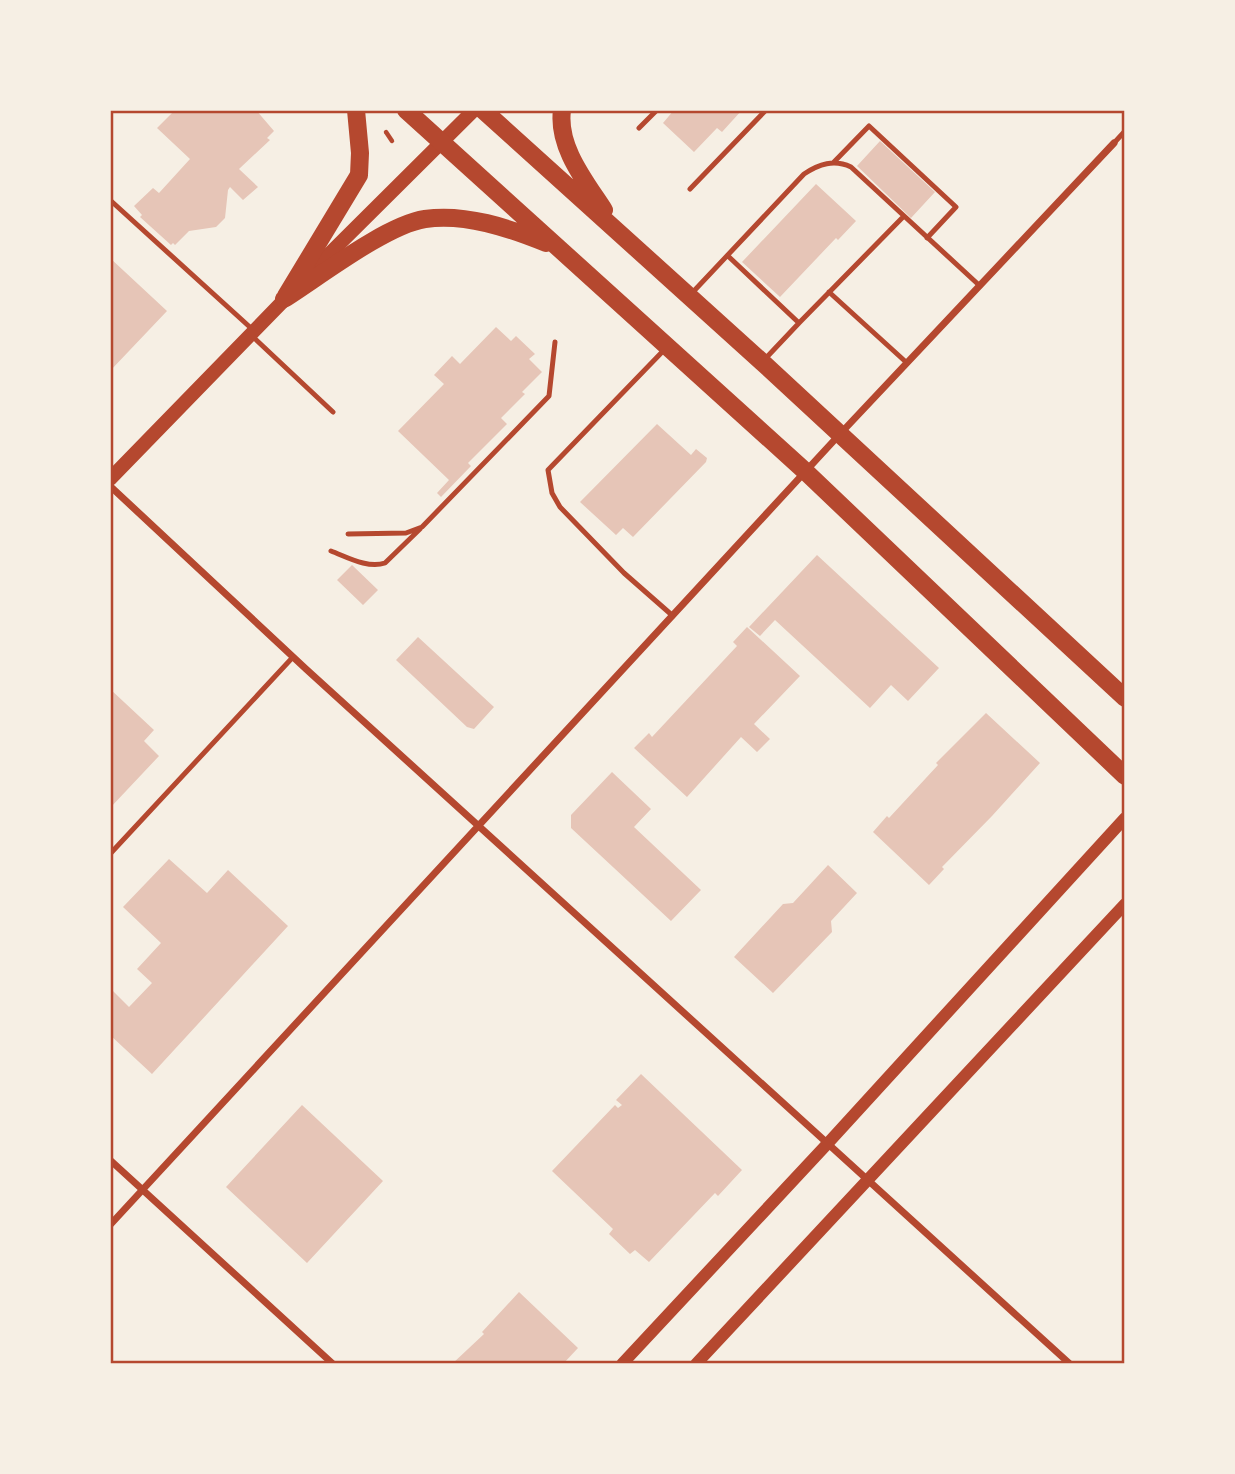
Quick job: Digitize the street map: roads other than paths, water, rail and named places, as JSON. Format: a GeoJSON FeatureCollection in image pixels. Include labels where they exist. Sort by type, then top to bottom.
{"type":"FeatureCollection","features":[{"type":"Feature","properties":{"kind":"main road"},"geometry":{"type":"LineString","coordinates":[[284,299],[359,175],[356,110]]}},
{"type":"Feature","properties":{"kind":"main road"},"geometry":{"type":"LineString","coordinates":[[406,110],[806,472],[1125,776]]}},
{"type":"Feature","properties":{"kind":"main road"},"geometry":{"type":"LineString","coordinates":[[110,478],[284,299],[474,110]]}},
{"type":"Feature","properties":{"kind":"main road"},"geometry":{"type":"LineString","coordinates":[[483,110],[762,362],[1125,698]]}},
{"type":"Feature","properties":{"kind":"main road"},"geometry":{"type":"LineString","coordinates":[[562,110],[564,135],[578,170],[618,231]]}},
{"type":"Feature","properties":{"kind":"main road"},"geometry":{"type":"LineString","coordinates":[[284,299],[394,229],[424,219],[453,219],[512,230],[558,248]]}},
{"type":"Feature","properties":{"kind":"street"},"geometry":{"type":"LineString","coordinates":[[110,1225],[840,434],[1114,143]]}},
{"type":"Feature","properties":{"kind":"street"},"geometry":{"type":"LineString","coordinates":[[110,486],[293,657],[1070,1364]]}},
{"type":"Feature","properties":{"kind":"street"},"geometry":{"type":"LineString","coordinates":[[622,1364],[1125,818]]}},
{"type":"Feature","properties":{"kind":"street"},"geometry":{"type":"LineString","coordinates":[[696,1364],[1125,904]]}},
{"type":"Feature","properties":{"kind":"street"},"geometry":{"type":"LineString","coordinates":[[110,1160],[333,1364]]}},
{"type":"Feature","properties":{"kind":"lane"},"geometry":{"type":"LineString","coordinates":[[639,128],[657,110]]}},
{"type":"Feature","properties":{"kind":"lane"},"geometry":{"type":"LineString","coordinates":[[690,189],[766,110]]}},
{"type":"Feature","properties":{"kind":"lane"},"geometry":{"type":"LineString","coordinates":[[833,163],[869,126],[956,207],[927,237]]}},
{"type":"Feature","properties":{"kind":"lane"},"geometry":{"type":"LineString","coordinates":[[1114,143],[1125,131]]}},
{"type":"Feature","properties":{"kind":"lane"},"geometry":{"type":"LineString","coordinates":[[689,296],[804,174],[813,168],[833,163],[851,167],[980,286]]}},
{"type":"Feature","properties":{"kind":"lane"},"geometry":{"type":"LineString","coordinates":[[110,200],[253,333],[333,412]]}},
{"type":"Feature","properties":{"kind":"lane"},"geometry":{"type":"LineString","coordinates":[[762,362],[904,216]]}},
{"type":"Feature","properties":{"kind":"lane"},"geometry":{"type":"LineString","coordinates":[[728,256],[799,323]]}},
{"type":"Feature","properties":{"kind":"lane"},"geometry":{"type":"LineString","coordinates":[[829,292],[907,363]]}},
{"type":"Feature","properties":{"kind":"lane"},"geometry":{"type":"LineString","coordinates":[[331,551],[371,565],[385,564],[549,396],[555,342]]}},
{"type":"Feature","properties":{"kind":"lane"},"geometry":{"type":"LineString","coordinates":[[667,346],[548,470],[552,492],[560,507],[624,573],[673,617]]}},
{"type":"Feature","properties":{"kind":"lane"},"geometry":{"type":"LineString","coordinates":[[348,534],[406,533],[422,527]]}},
{"type":"Feature","properties":{"kind":"lane"},"geometry":{"type":"LineString","coordinates":[[110,854],[293,657]]}}]}
